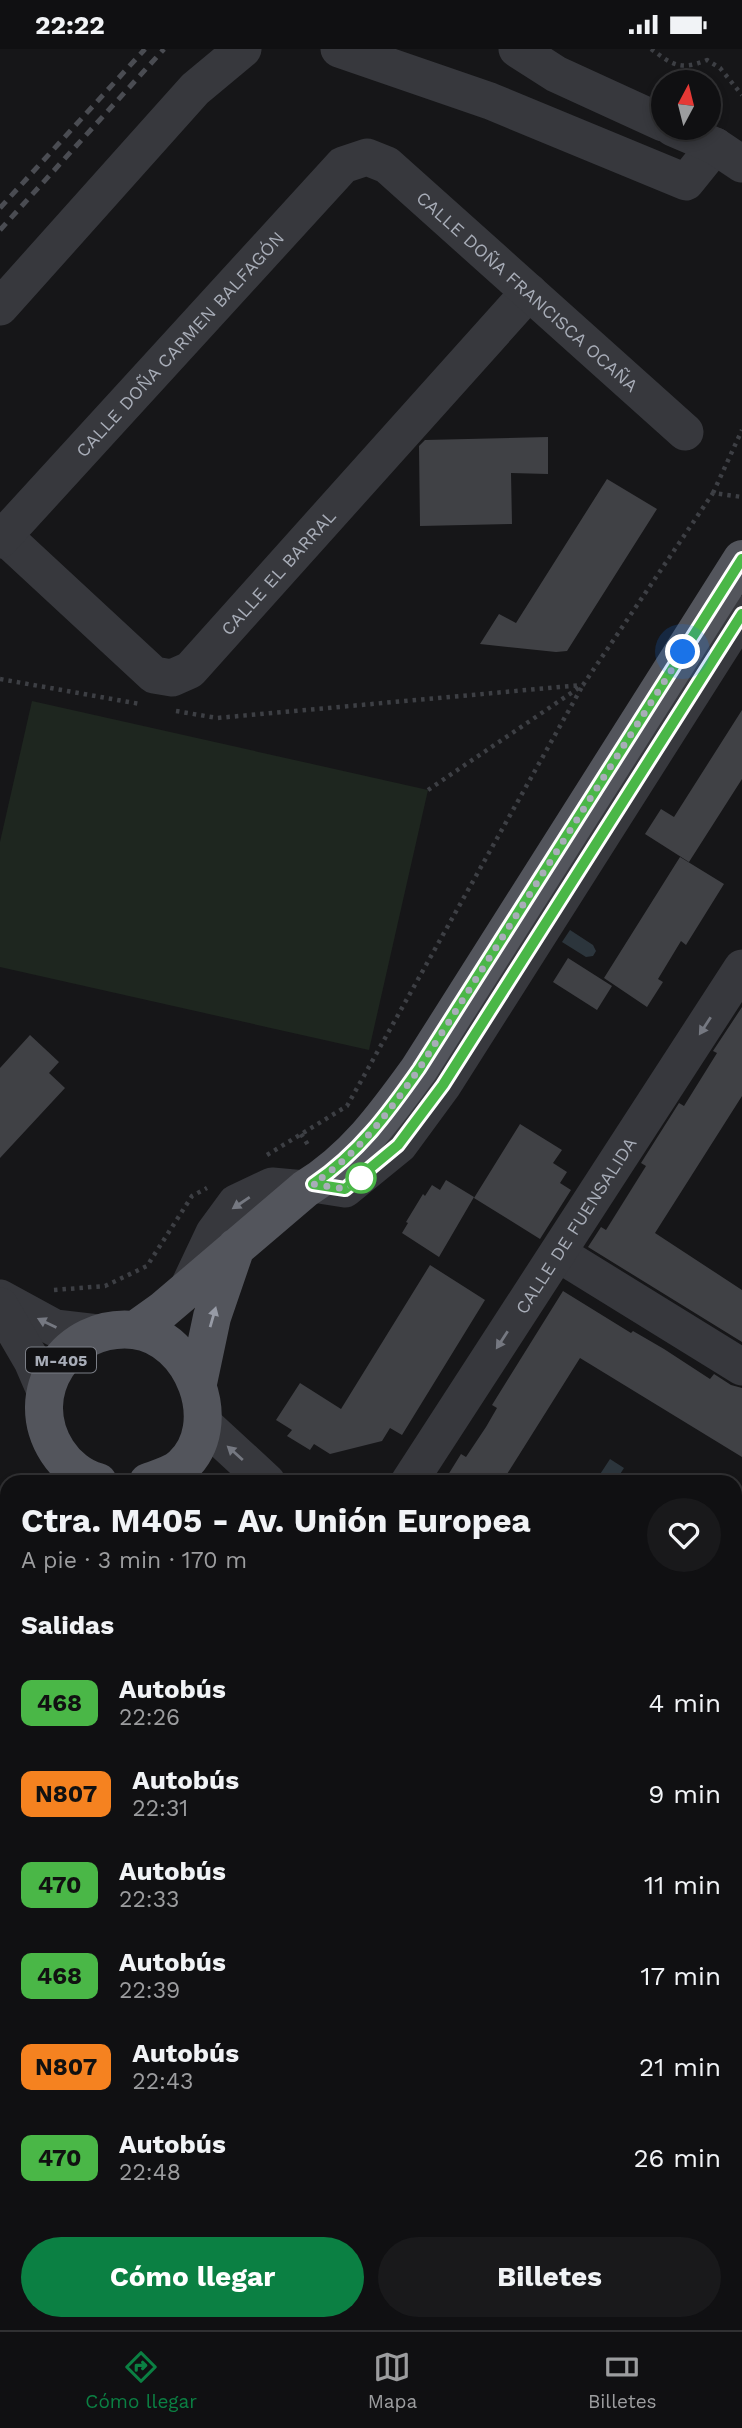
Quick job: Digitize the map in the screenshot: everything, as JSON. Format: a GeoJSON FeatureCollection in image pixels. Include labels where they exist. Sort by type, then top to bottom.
{"type":"FeatureCollection","features":[{"type":"Feature","properties":{"kind":"main road","name":"M-405"},"geometry":{"type":"LineString","coordinates":[[81,1475],[64,1462],[49,1438],[44,1419],[45,1391],[55,1366],[74,1346],[116,1332],[188,1288],[379,1126],[419,1069],[742,559]]}},
{"type":"Feature","properties":{"kind":"main road"},"geometry":{"type":"LineString","coordinates":[[173,1475],[182,1467],[195,1447],[203,1423],[198,1383],[212,1317],[237,1245]]}},
{"type":"Feature","properties":{"kind":"main road"},"geometry":{"type":"LineString","coordinates":[[116,1332],[161,1339],[184,1359],[198,1383]]}},
{"type":"Feature","properties":{"kind":"main road","name":"M-405"},"geometry":{"type":"LineString","coordinates":[[46,1475],[49,1438]]}},
{"type":"Feature","properties":{"kind":"street"},"geometry":{"type":"LineString","coordinates":[[0,307],[195,89],[243,49]]}},
{"type":"Feature","properties":{"kind":"street"},"geometry":{"type":"LineString","coordinates":[[339,49],[490,101],[686,182],[733,153]]}},
{"type":"Feature","properties":{"kind":"street"},"geometry":{"type":"LineString","coordinates":[[517,49],[556,73],[651,117]]}},
{"type":"Feature","properties":{"kind":"street"},"geometry":{"type":"LineString","coordinates":[[702,140],[733,153]]}},
{"type":"Feature","properties":{"kind":"street","name":"CALLE DOÑA FRANCISCA OCAÑA"},"geometry":{"type":"LineString","coordinates":[[367,157],[387,165],[685,432]]}},
{"type":"Feature","properties":{"kind":"street","name":"CALLE DOÑA CARMEN BALFAGÓN"},"geometry":{"type":"LineString","coordinates":[[2,538],[343,165],[367,157]]}},
{"type":"Feature","properties":{"kind":"street","name":"CALLE EL BARRAL"},"geometry":{"type":"LineString","coordinates":[[2,538],[154,675],[172,678],[190,670],[529,292]]}},
{"type":"Feature","properties":{"kind":"street"},"geometry":{"type":"LineString","coordinates":[[188,1288],[214,1233],[236,1203],[272,1187],[315,1182],[388,1134],[443,1085],[742,614]]}},
{"type":"Feature","properties":{"kind":"street","name":"CALLE DE FUENSALIDA"},"geometry":{"type":"LineString","coordinates":[[415,1475],[739,981]]}},
{"type":"Feature","properties":{"kind":"street"},"geometry":{"type":"LineString","coordinates":[[559,1254],[742,1367]]}},
{"type":"Feature","properties":{"kind":"street"},"geometry":{"type":"LineString","coordinates":[[0,1298],[55,1328],[116,1332]]}},
{"type":"Feature","properties":{"kind":"street"},"geometry":{"type":"LineString","coordinates":[[0,1306],[33,1361],[45,1391]]}},
{"type":"Feature","properties":{"kind":"street"},"geometry":{"type":"LineString","coordinates":[[203,1423],[259,1475]]}},
{"type":"Feature","properties":{"kind":"path"},"geometry":{"type":"LineString","coordinates":[[650,49],[671,64],[690,67],[707,60],[720,68],[742,96]]}},
{"type":"Feature","properties":{"kind":"path"},"geometry":{"type":"LineString","coordinates":[[256,1161],[347,1106],[583,685],[713,493],[742,431]]}},
{"type":"Feature","properties":{"kind":"path"},"geometry":{"type":"LineString","coordinates":[[713,493],[742,497]]}},
{"type":"Feature","properties":{"kind":"path"},"geometry":{"type":"LineString","coordinates":[[0,679],[149,706]]}},
{"type":"Feature","properties":{"kind":"path"},"geometry":{"type":"LineString","coordinates":[[163,708],[217,718],[583,685]]}},
{"type":"Feature","properties":{"kind":"path"},"geometry":{"type":"LineString","coordinates":[[428,790],[583,685]]}},
{"type":"Feature","properties":{"kind":"path"},"geometry":{"type":"LineString","coordinates":[[52,1290],[105,1286],[147,1266],[192,1196],[213,1185]]}},
{"type":"Feature","properties":{"kind":"shaded area"},"geometry":{"type":"Polygon","coordinates":[[[32,701],[428,790],[369,1050],[0,967],[0,842],[32,701]]]}},
{"type":"Feature","properties":{"kind":"shaded area"},"geometry":{"type":"Polygon","coordinates":[[[570,930],[593,945],[596,951],[593,956],[586,957],[562,942],[570,930]]]}},
{"type":"Feature","properties":{"kind":"shaded area"},"geometry":{"type":"Polygon","coordinates":[[[610,1459],[624,1468],[620,1475],[600,1475],[610,1459]]]}},
{"type":"Feature","properties":{"kind":"building"},"geometry":{"type":"Polygon","coordinates":[[[548,437],[548,474],[511,473],[512,524],[420,526],[419,446],[425,440],[548,437]]]}},
{"type":"Feature","properties":{"kind":"building"},"geometry":{"type":"Polygon","coordinates":[[[607,479],[657,509],[567,651],[480,644],[499,614],[516,623],[607,479]]]}},
{"type":"Feature","properties":{"kind":"building"},"geometry":{"type":"Polygon","coordinates":[[[742,710],[742,779],[689,862],[645,834],[661,809],[674,817],[742,710]]]}},
{"type":"Feature","properties":{"kind":"building"},"geometry":{"type":"Polygon","coordinates":[[[680,857],[724,884],[686,945],[681,941],[658,979],[663,982],[647,1007],[604,978],[680,857]]]}},
{"type":"Feature","properties":{"kind":"building"},"geometry":{"type":"Polygon","coordinates":[[[568,958],[612,986],[597,1010],[553,982],[568,958]]]}},
{"type":"Feature","properties":{"kind":"building"},"geometry":{"type":"Polygon","coordinates":[[[742,1007],[742,1096],[655,1233],[742,1290],[742,1342],[588,1247],[601,1227],[606,1230],[646,1166],[641,1163],[679,1103],[684,1106],[717,1053],[713,1051],[742,1007]]]}},
{"type":"Feature","properties":{"kind":"building"},"geometry":{"type":"Polygon","coordinates":[[[30,1035],[59,1062],[49,1073],[65,1088],[0,1158],[0,1068],[30,1035]]]}},
{"type":"Feature","properties":{"kind":"building"},"geometry":{"type":"Polygon","coordinates":[[[520,1124],[562,1150],[553,1163],[567,1172],[560,1183],[571,1190],[540,1239],[474,1198],[520,1124]]]}},
{"type":"Feature","properties":{"kind":"building"},"geometry":{"type":"Polygon","coordinates":[[[446,1180],[474,1197],[439,1257],[402,1233],[423,1194],[425,1196],[432,1185],[440,1190],[446,1180]]]}},
{"type":"Feature","properties":{"kind":"building"},"geometry":{"type":"Polygon","coordinates":[[[430,1265],[485,1300],[402,1435],[390,1428],[382,1441],[330,1454],[314,1444],[310,1450],[287,1436],[292,1430],[276,1420],[300,1383],[341,1409],[430,1265]]]}},
{"type":"Feature","properties":{"kind":"building"},"geometry":{"type":"Polygon","coordinates":[[[563,1291],[631,1333],[633,1331],[664,1349],[710,1379],[714,1374],[731,1385],[742,1388],[742,1457],[580,1358],[506,1475],[448,1475],[461,1454],[466,1457],[486,1427],[497,1408],[492,1405],[563,1291]]]}},
{"type":"Feature","properties":{"kind":"railway"},"geometry":{"type":"LineString","coordinates":[[0,208],[145,49]]}},
{"type":"Feature","properties":{"kind":"railway"},"geometry":{"type":"LineString","coordinates":[[0,230],[164,49]]}},
{"type":"Feature","properties":{"kind":"bus line","name":"468"},"geometry":{"type":"LineString","coordinates":[[742,559],[419,1069],[379,1126],[328,1174],[313,1184],[345,1189],[398,1145],[443,1085],[742,614]]}},
{"type":"Feature","properties":{"kind":"route"},"geometry":{"type":"LineString","coordinates":[[361,1178],[345,1189],[313,1184],[328,1174],[379,1126],[419,1069],[683,652]]}}]}
